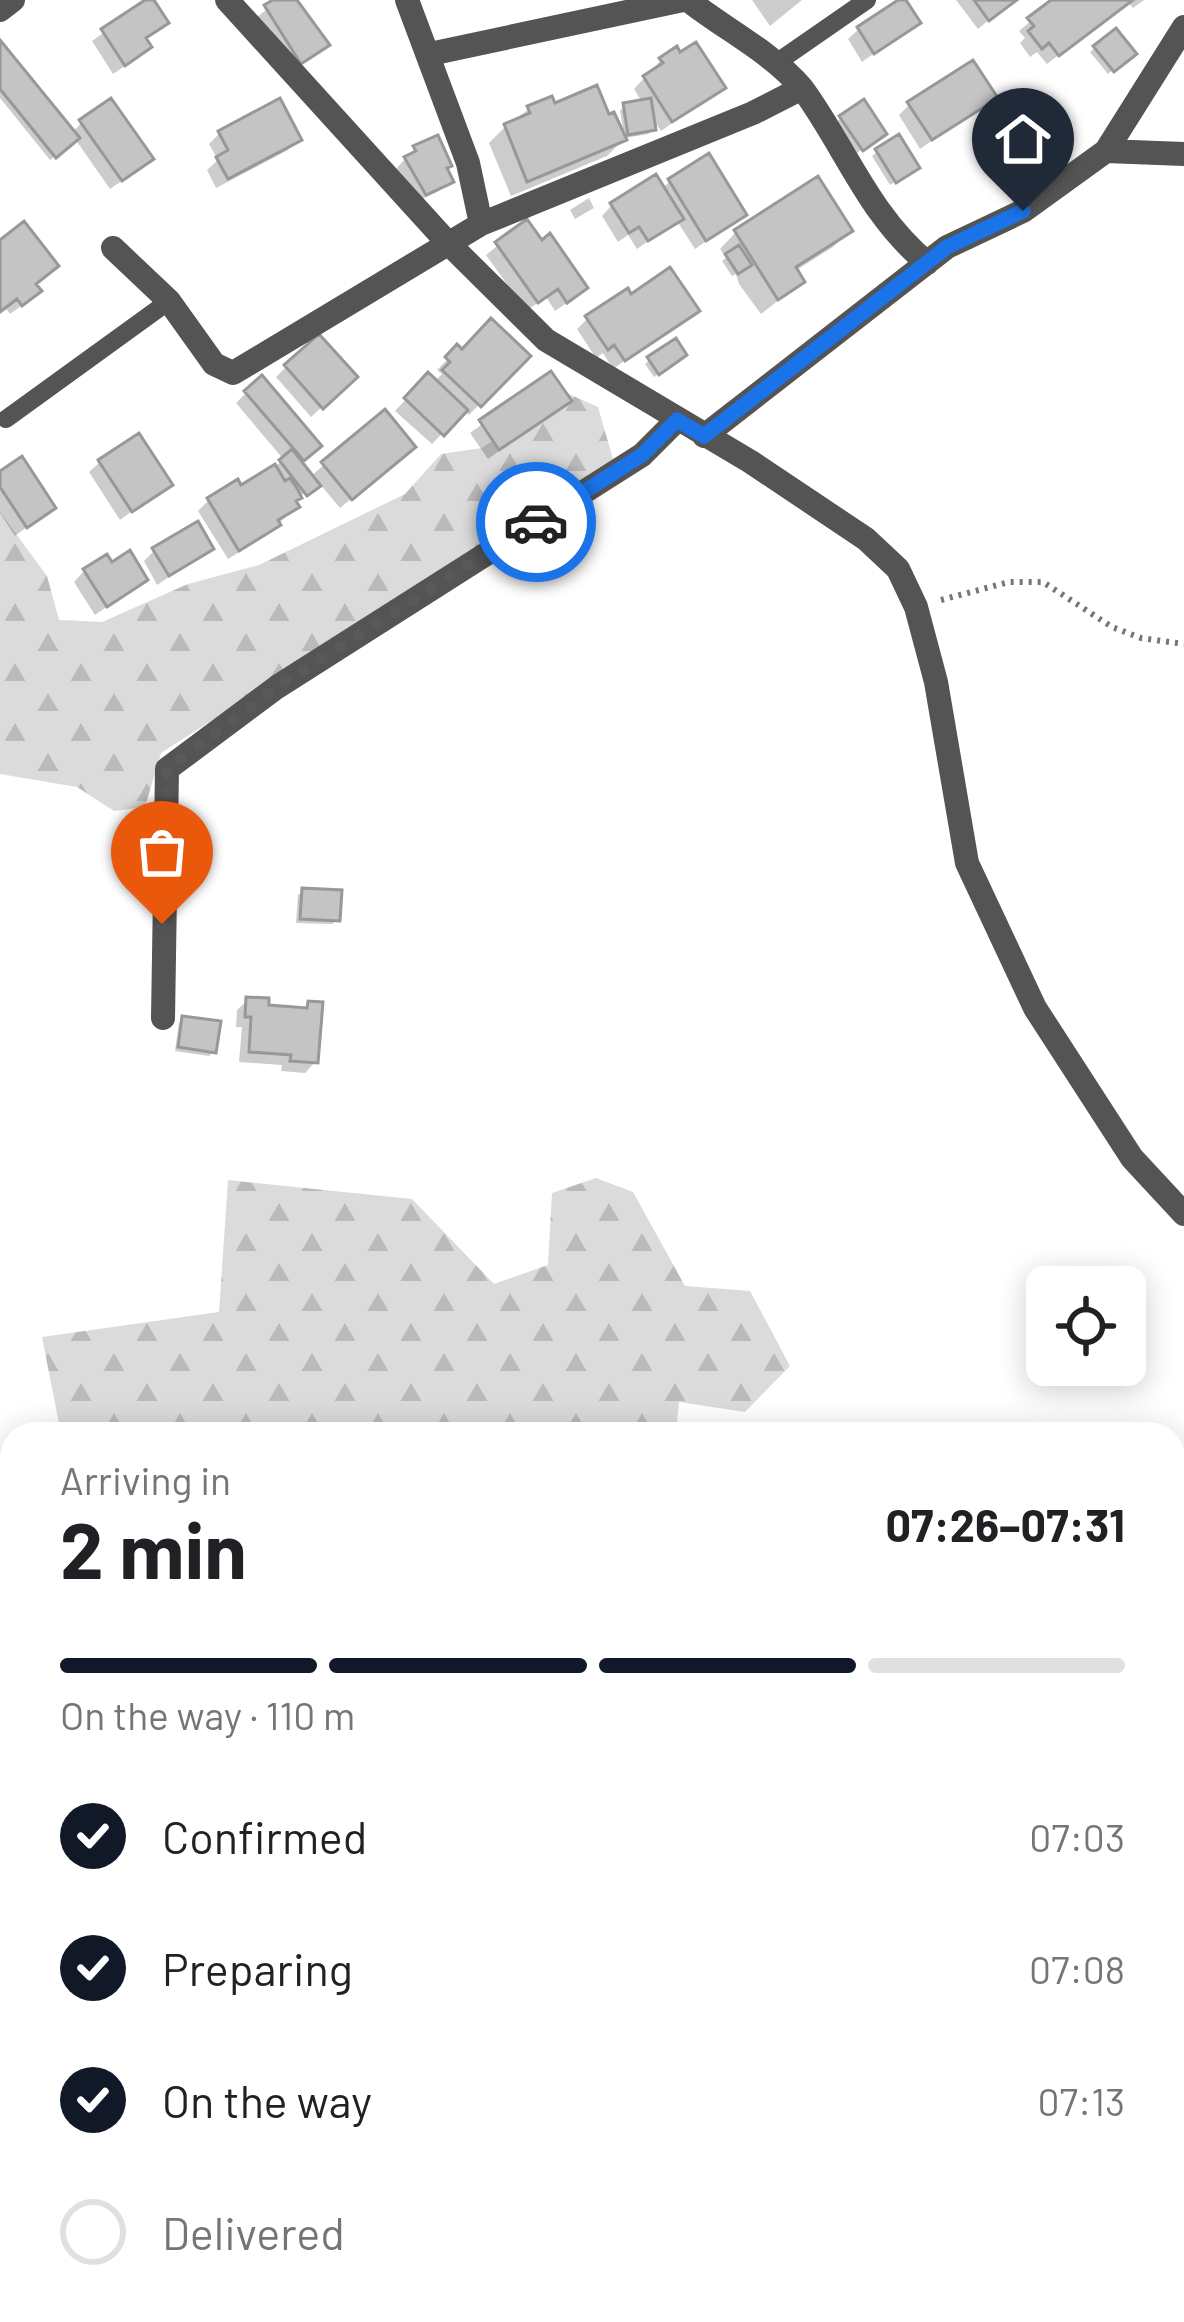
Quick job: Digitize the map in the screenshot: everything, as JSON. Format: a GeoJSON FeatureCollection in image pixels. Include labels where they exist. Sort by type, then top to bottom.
{"type":"FeatureCollection","features":[{"type":"Feature","properties":{"kind":"street"},"geometry":{"type":"LineString","coordinates":[[0,10],[13,0]]}},
{"type":"Feature","properties":{"kind":"street"},"geometry":{"type":"LineString","coordinates":[[407,0],[468,163],[481,224]]}},
{"type":"Feature","properties":{"kind":"street"},"geometry":{"type":"LineString","coordinates":[[430,54],[685,0],[779,62],[802,88],[897,238],[927,263]]}},
{"type":"Feature","properties":{"kind":"street"},"geometry":{"type":"LineString","coordinates":[[241,4],[447,242],[546,340],[751,462],[866,539],[898,569],[916,607],[936,682],[967,863],[1035,1008],[1132,1158],[1184,1214]]}},
{"type":"Feature","properties":{"kind":"street"},"geometry":{"type":"LineString","coordinates":[[704,436],[947,247],[1023,211],[1106,151],[1184,27]]}},
{"type":"Feature","properties":{"kind":"street"},"geometry":{"type":"LineString","coordinates":[[113,248],[170,301],[214,364],[233,374],[481,224],[753,113],[802,88]]}},
{"type":"Feature","properties":{"kind":"street"},"geometry":{"type":"LineString","coordinates":[[1106,151],[1184,154]]}},
{"type":"Feature","properties":{"kind":"street"},"geometry":{"type":"LineString","coordinates":[[163,1018],[167,769],[277,687],[642,455],[677,420]]}},
{"type":"Feature","properties":{"kind":"lane"},"geometry":{"type":"LineString","coordinates":[[779,62],[867,0]]}},
{"type":"Feature","properties":{"kind":"lane"},"geometry":{"type":"LineString","coordinates":[[6,418],[170,301]]}},
{"type":"Feature","properties":{"kind":"path"},"geometry":{"type":"LineString","coordinates":[[916,607],[1009,582],[1042,582],[1112,627],[1141,638],[1184,644]]}},
{"type":"Feature","properties":{"kind":"green space"},"geometry":{"type":"Polygon","coordinates":[[[562,391],[598,407],[613,459],[574,489],[161,753],[145,807],[114,811],[77,787],[0,774],[0,512],[47,576],[59,620],[102,622],[188,584],[259,565],[405,494],[441,454],[482,448],[562,391]]]}},
{"type":"Feature","properties":{"kind":"green space"},"geometry":{"type":"Polygon","coordinates":[[[596,1178],[633,1192],[685,1286],[750,1291],[790,1366],[745,1412],[679,1402],[677,1422],[59,1422],[42,1337],[219,1312],[228,1180],[412,1199],[494,1284],[548,1265],[552,1193],[596,1178]]]}},
{"type":"Feature","properties":{"kind":"building"},"geometry":{"type":"Polygon","coordinates":[[[145,0],[154,0],[169,23],[146,38],[152,47],[125,66],[101,29],[145,0]]]}},
{"type":"Feature","properties":{"kind":"building"},"geometry":{"type":"Polygon","coordinates":[[[297,0],[330,45],[301,64],[264,5],[297,0]]]}},
{"type":"Feature","properties":{"kind":"building"},"geometry":{"type":"Polygon","coordinates":[[[898,0],[906,0],[921,23],[874,54],[857,27],[898,0]]]}},
{"type":"Feature","properties":{"kind":"building"},"geometry":{"type":"Polygon","coordinates":[[[974,0],[1017,0],[989,21],[974,0]]]}},
{"type":"Feature","properties":{"kind":"building"},"geometry":{"type":"Polygon","coordinates":[[[1051,0],[1133,0],[1059,56],[1049,43],[1042,49],[1028,31],[1034,26],[1027,18],[1051,0]]]}},
{"type":"Feature","properties":{"kind":"building"},"geometry":{"type":"Polygon","coordinates":[[[1116,28],[1137,54],[1114,72],[1093,46],[1116,28]]]}},
{"type":"Feature","properties":{"kind":"building"},"geometry":{"type":"Polygon","coordinates":[[[0,40],[80,138],[56,158],[0,89],[0,40]]]}},
{"type":"Feature","properties":{"kind":"building"},"geometry":{"type":"Polygon","coordinates":[[[696,42],[726,88],[672,122],[643,76],[677,46],[680,52],[696,42]]]}},
{"type":"Feature","properties":{"kind":"building"},"geometry":{"type":"Polygon","coordinates":[[[973,60],[998,98],[932,140],[907,102],[973,60]]]}},
{"type":"Feature","properties":{"kind":"building"},"geometry":{"type":"Polygon","coordinates":[[[597,85],[627,140],[527,182],[504,124],[530,113],[527,106],[552,96],[555,103],[597,85]]]}},
{"type":"Feature","properties":{"kind":"building"},"geometry":{"type":"Polygon","coordinates":[[[111,98],[154,159],[122,181],[79,120],[111,98]]]}},
{"type":"Feature","properties":{"kind":"building"},"geometry":{"type":"Polygon","coordinates":[[[280,98],[302,140],[228,179],[216,157],[228,150],[218,131],[280,98]]]}},
{"type":"Feature","properties":{"kind":"building"},"geometry":{"type":"Polygon","coordinates":[[[651,98],[656,130],[628,135],[623,103],[651,98]]]}},
{"type":"Feature","properties":{"kind":"building"},"geometry":{"type":"Polygon","coordinates":[[[864,99],[887,134],[863,151],[839,116],[864,99]]]}},
{"type":"Feature","properties":{"kind":"building"},"geometry":{"type":"Polygon","coordinates":[[[899,134],[920,168],[896,183],[875,149],[899,134]]]}},
{"type":"Feature","properties":{"kind":"building"},"geometry":{"type":"Polygon","coordinates":[[[438,135],[454,182],[426,195],[404,157],[416,151],[413,146],[438,135]]]}},
{"type":"Feature","properties":{"kind":"building"},"geometry":{"type":"Polygon","coordinates":[[[709,153],[747,215],[706,241],[668,179],[709,153]]]}},
{"type":"Feature","properties":{"kind":"building"},"geometry":{"type":"Polygon","coordinates":[[[656,174],[684,219],[648,241],[639,227],[629,233],[610,203],[656,174]]]}},
{"type":"Feature","properties":{"kind":"building"},"geometry":{"type":"Polygon","coordinates":[[[818,176],[853,231],[796,267],[805,282],[778,300],[734,230],[818,176]]]}},
{"type":"Feature","properties":{"kind":"building"},"geometry":{"type":"Polygon","coordinates":[[[527,219],[542,240],[550,233],[588,288],[567,303],[558,289],[538,303],[495,242],[527,219]]]}},
{"type":"Feature","properties":{"kind":"building"},"geometry":{"type":"Polygon","coordinates":[[[24,221],[59,266],[36,284],[42,291],[22,306],[17,299],[0,312],[0,240],[24,221]]]}},
{"type":"Feature","properties":{"kind":"building"},"geometry":{"type":"Polygon","coordinates":[[[739,245],[752,265],[738,274],[725,254],[739,245]]]}},
{"type":"Feature","properties":{"kind":"building"},"geometry":{"type":"Polygon","coordinates":[[[670,267],[700,311],[625,361],[614,345],[608,350],[585,316],[628,288],[631,294],[670,267]]]}},
{"type":"Feature","properties":{"kind":"building"},"geometry":{"type":"Polygon","coordinates":[[[491,318],[531,356],[481,407],[442,370],[450,362],[445,357],[457,344],[462,349],[491,318]]]}},
{"type":"Feature","properties":{"kind":"building"},"geometry":{"type":"Polygon","coordinates":[[[319,334],[358,377],[323,409],[284,365],[319,334]]]}},
{"type":"Feature","properties":{"kind":"building"},"geometry":{"type":"Polygon","coordinates":[[[676,338],[687,355],[659,375],[647,357],[676,338]]]}},
{"type":"Feature","properties":{"kind":"building"},"geometry":{"type":"Polygon","coordinates":[[[551,371],[572,401],[499,450],[479,420],[551,371]]]}},
{"type":"Feature","properties":{"kind":"building"},"geometry":{"type":"Polygon","coordinates":[[[428,372],[468,410],[444,436],[404,398],[428,372]]]}},
{"type":"Feature","properties":{"kind":"building"},"geometry":{"type":"Polygon","coordinates":[[[262,375],[322,446],[304,461],[244,391],[262,375]]]}},
{"type":"Feature","properties":{"kind":"building"},"geometry":{"type":"Polygon","coordinates":[[[385,409],[416,447],[352,500],[321,462],[385,409]]]}},
{"type":"Feature","properties":{"kind":"building"},"geometry":{"type":"Polygon","coordinates":[[[139,433],[173,485],[132,512],[98,460],[139,433]]]}},
{"type":"Feature","properties":{"kind":"building"},"geometry":{"type":"Polygon","coordinates":[[[292,449],[321,486],[307,496],[279,460],[292,449]]]}},
{"type":"Feature","properties":{"kind":"building"},"geometry":{"type":"Polygon","coordinates":[[[22,456],[56,508],[27,528],[0,487],[0,471],[22,456]]]}},
{"type":"Feature","properties":{"kind":"building"},"geometry":{"type":"Polygon","coordinates":[[[275,464],[285,481],[290,478],[298,490],[300,507],[239,551],[207,498],[275,464]]]}},
{"type":"Feature","properties":{"kind":"building"},"geometry":{"type":"Polygon","coordinates":[[[198,521],[214,549],[169,576],[152,548],[198,521]]]}},
{"type":"Feature","properties":{"kind":"building"},"geometry":{"type":"Polygon","coordinates":[[[130,550],[148,580],[107,607],[83,569],[107,554],[112,562],[130,550]]]}},
{"type":"Feature","properties":{"kind":"building"},"geometry":{"type":"Polygon","coordinates":[[[302,888],[342,890],[340,921],[300,919],[302,888]]]}},
{"type":"Feature","properties":{"kind":"building"},"geometry":{"type":"Polygon","coordinates":[[[246,997],[269,998],[269,1005],[307,1008],[308,1001],[323,1002],[318,1063],[290,1061],[291,1055],[249,1052],[251,1017],[245,1017],[246,997]]]}},
{"type":"Feature","properties":{"kind":"building"},"geometry":{"type":"Polygon","coordinates":[[[182,1016],[221,1021],[216,1053],[178,1047],[182,1016]]]}},
{"type":"Feature","properties":{"kind":"way so far"},"geometry":{"type":"LineString","coordinates":[[162,924],[167,769],[277,687],[536,522]]}},
{"type":"Feature","properties":{"kind":"route"},"geometry":{"type":"LineString","coordinates":[[536,522],[642,455],[677,420],[704,436],[947,247],[1023,211]]}}]}
